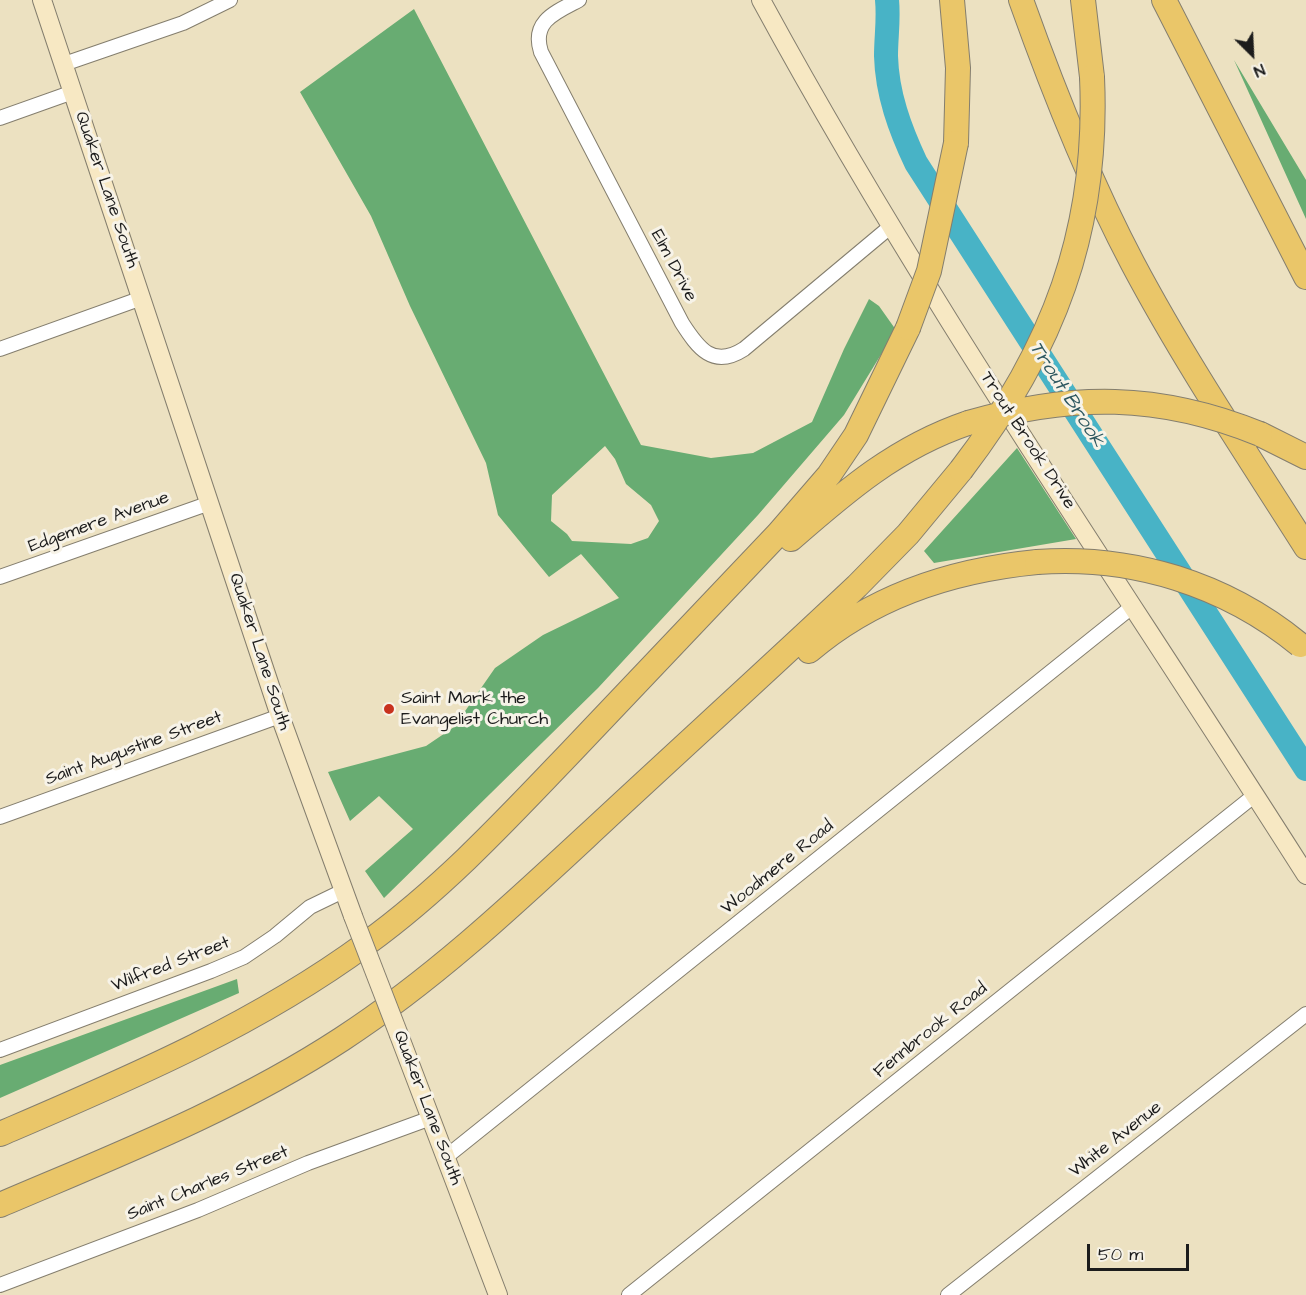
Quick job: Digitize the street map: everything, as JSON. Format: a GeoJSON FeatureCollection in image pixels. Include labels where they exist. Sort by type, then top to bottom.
{"type":"FeatureCollection","features":[{"type":"Feature","properties":{"kind":"highway"},"geometry":{"type":"LineString","coordinates":[[0,1134],[130,1078],[221,1034],[298,990],[367,943],[414,906],[491,835],[791,520],[848,448],[879,392],[908,328],[929,271],[956,143],[958,68],[952,0]]}},
{"type":"Feature","properties":{"kind":"highway"},"geometry":{"type":"LineString","coordinates":[[1021,0],[1072,134],[1133,263],[1188,362],[1306,547]]}},
{"type":"Feature","properties":{"kind":"highway"},"geometry":{"type":"LineString","coordinates":[[0,1205],[218,1110],[284,1074],[370,1021],[470,943],[884,560],[931,507],[993,426],[1039,349],[1062,293],[1077,240],[1088,187],[1093,133],[1092,77],[1083,0]]}},
{"type":"Feature","properties":{"kind":"highway"},"geometry":{"type":"LineString","coordinates":[[1164,0],[1306,277]]}},
{"type":"Feature","properties":{"kind":"highway"},"geometry":{"type":"LineString","coordinates":[[708,608],[865,476],[909,448],[942,432],[968,423],[1034,406],[1102,401],[1139,403],[1186,410],[1223,420],[1260,434],[1306,457]]}},
{"type":"Feature","properties":{"kind":"highway"},"geometry":{"type":"LineString","coordinates":[[708,724],[762,690],[834,630],[879,604],[917,588],[958,575],[1037,562],[1106,563],[1144,568],[1170,575],[1210,590],[1245,607],[1303,647]]}},
{"type":"Feature","properties":{"kind":"main road","name":"Quaker Lane South"},"geometry":{"type":"LineString","coordinates":[[42,0],[280,716],[343,891],[498,1295]]}},
{"type":"Feature","properties":{"kind":"main road","name":"Trout Brook Drive"},"geometry":{"type":"LineString","coordinates":[[761,0],[890,226],[1306,875]]}},
{"type":"Feature","properties":{"kind":"street"},"geometry":{"type":"LineString","coordinates":[[64,64],[183,23],[230,0]]}},
{"type":"Feature","properties":{"kind":"street","name":"Elm Drive"},"geometry":{"type":"LineString","coordinates":[[579,0],[543,23],[538,37],[541,52],[682,323],[702,350],[712,355],[725,357],[744,349],[890,226]]}},
{"type":"Feature","properties":{"kind":"street"},"geometry":{"type":"LineString","coordinates":[[0,118],[73,92]]}},
{"type":"Feature","properties":{"kind":"street"},"geometry":{"type":"LineString","coordinates":[[0,349],[142,298]]}},
{"type":"Feature","properties":{"kind":"street","name":"Edgemere Avenue"},"geometry":{"type":"LineString","coordinates":[[0,577],[210,503]]}},
{"type":"Feature","properties":{"kind":"street","name":"Woodmere Road"},"geometry":{"type":"LineString","coordinates":[[446,1157],[1133,606]]}},
{"type":"Feature","properties":{"kind":"street","name":"Saint Augustine Street"},"geometry":{"type":"LineString","coordinates":[[0,817],[280,716]]}},
{"type":"Feature","properties":{"kind":"street","name":"Fennbrook Road"},"geometry":{"type":"LineString","coordinates":[[629,1295],[1255,795]]}},
{"type":"Feature","properties":{"kind":"street","name":"Wilfred Street"},"geometry":{"type":"LineString","coordinates":[[0,1050],[244,957],[315,904],[343,891]]}},
{"type":"Feature","properties":{"kind":"street","name":"White Avenue"},"geometry":{"type":"LineString","coordinates":[[948,1295],[1306,1014]]}},
{"type":"Feature","properties":{"kind":"street","name":"Saint Charles Street"},"geometry":{"type":"LineString","coordinates":[[0,1285],[198,1210],[308,1163],[431,1118]]}},
{"type":"Feature","properties":{"kind":"green space"},"geometry":{"type":"Polygon","coordinates":[[[414,9],[641,445],[711,458],[753,453],[812,422],[869,299],[879,306],[896,330],[844,415],[758,515],[598,688],[384,898],[365,871],[413,829],[379,796],[350,821],[328,772],[426,746],[454,727],[495,668],[543,635],[619,598],[581,554],[549,577],[498,515],[486,463],[410,306],[371,216],[300,92],[414,9]],[[605,446],[552,495],[551,521],[572,541],[631,544],[648,538],[659,521],[651,505],[626,484],[615,459],[605,446]]]}},
{"type":"Feature","properties":{"kind":"green space"},"geometry":{"type":"Polygon","coordinates":[[[1234,60],[1306,180],[1306,219],[1234,60]]]}},
{"type":"Feature","properties":{"kind":"green space"},"geometry":{"type":"Polygon","coordinates":[[[1017,448],[1076,539],[934,563],[924,551],[1017,448]]]}},
{"type":"Feature","properties":{"kind":"green space"},"geometry":{"type":"Polygon","coordinates":[[[237,979],[239,993],[0,1098],[0,1065],[237,979]]]}},
{"type":"Feature","properties":{"kind":"waterway","name":"Trout Brook"},"geometry":{"type":"LineString","coordinates":[[887,0],[886,56],[889,84],[900,124],[916,163],[1306,769]]}},
{"type":"Feature","properties":{"kind":"place","name":"Saint Mark the Evangelist Church"},"geometry":{"type":"Point","coordinates":[389,709]}}]}
